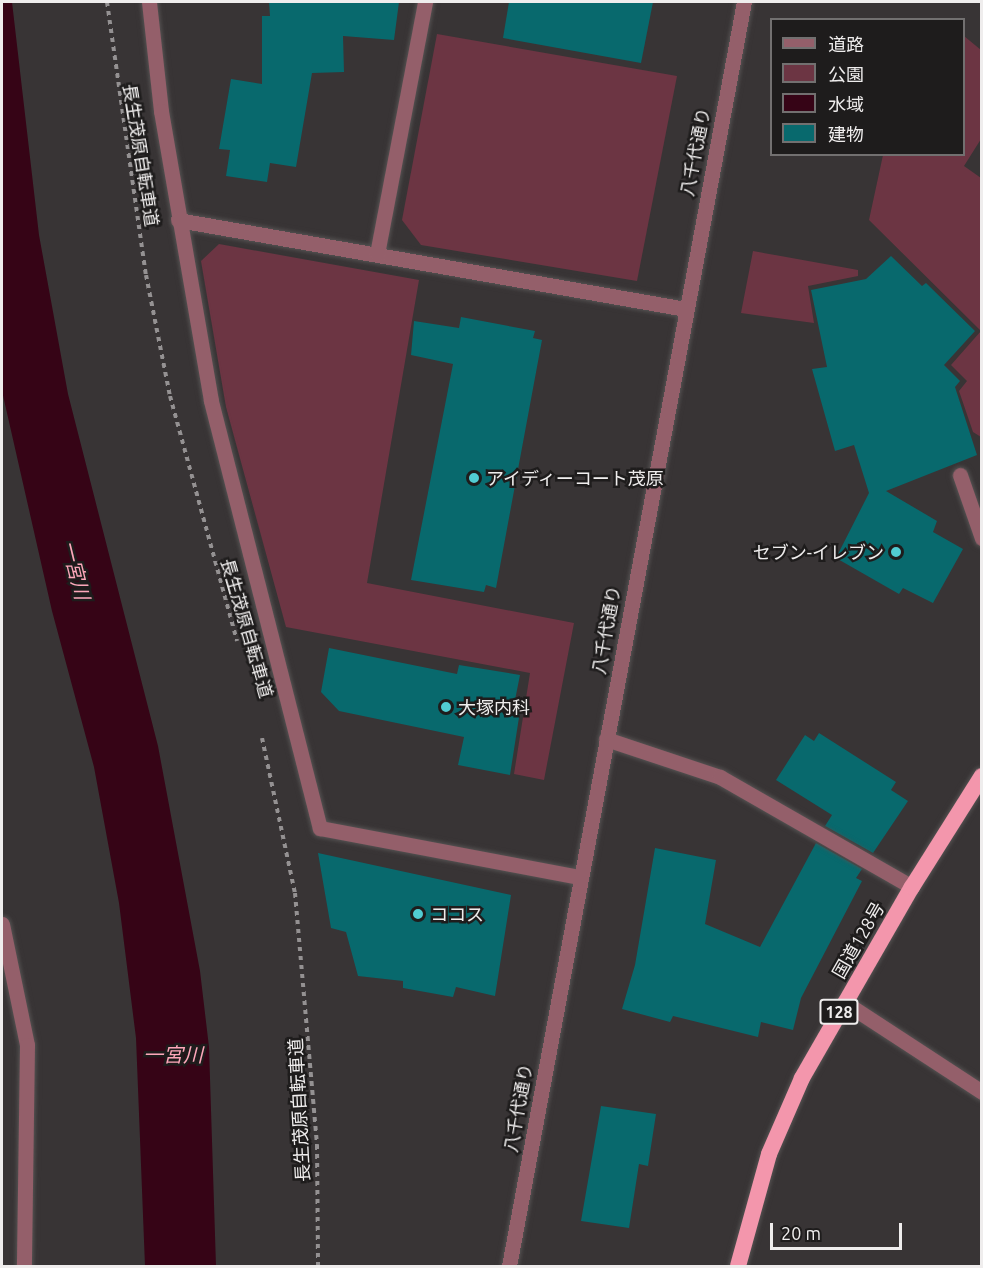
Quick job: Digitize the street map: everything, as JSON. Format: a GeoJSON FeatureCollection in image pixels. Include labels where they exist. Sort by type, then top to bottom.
{"type":"FeatureCollection","features":[{"type":"Feature","properties":{"kind":"highway","name":"国道128号"},"geometry":{"type":"LineString","coordinates":[[738,1266],[769,1154],[802,1078],[912,887],[981,776]]}},
{"type":"Feature","properties":{"kind":"street"},"geometry":{"type":"LineString","coordinates":[[149,2],[178,220],[211,401],[320,828],[580,877]]}},
{"type":"Feature","properties":{"kind":"street"},"geometry":{"type":"LineString","coordinates":[[377,254],[425,2]]}},
{"type":"Feature","properties":{"kind":"street","name":"八千代通り"},"geometry":{"type":"LineString","coordinates":[[509,1266],[744,2]]}},
{"type":"Feature","properties":{"kind":"street"},"geometry":{"type":"LineString","coordinates":[[178,220],[686,309]]}},
{"type":"Feature","properties":{"kind":"street"},"geometry":{"type":"LineString","coordinates":[[960,475],[981,538]]}},
{"type":"Feature","properties":{"kind":"street"},"geometry":{"type":"LineString","coordinates":[[606,739],[720,777],[912,887]]}},
{"type":"Feature","properties":{"kind":"street"},"geometry":{"type":"LineString","coordinates":[[2,924],[27,1046],[24,1266]]}},
{"type":"Feature","properties":{"kind":"street"},"geometry":{"type":"LineString","coordinates":[[844,1002],[981,1092]]}},
{"type":"Feature","properties":{"kind":"path","name":"長生茂原自転車道"},"geometry":{"type":"LineString","coordinates":[[107,2],[146,275],[170,396],[239,646]]}},
{"type":"Feature","properties":{"kind":"path","name":"長生茂原自転車道"},"geometry":{"type":"LineString","coordinates":[[262,736],[295,893],[317,1145],[318,1266]]}},
{"type":"Feature","properties":{"kind":"green space"},"geometry":{"type":"Polygon","coordinates":[[[437,34],[677,76],[637,281],[421,245],[402,220],[437,34]]]}},
{"type":"Feature","properties":{"kind":"green space"},"geometry":{"type":"Polygon","coordinates":[[[965,37],[981,50],[981,139],[964,166],[981,178],[981,331],[869,220],[883,156],[965,156],[965,37]]]}},
{"type":"Feature","properties":{"kind":"green space"},"geometry":{"type":"Polygon","coordinates":[[[219,244],[419,280],[367,583],[574,623],[544,780],[514,774],[530,673],[286,627],[226,407],[201,261],[219,244]]]}},
{"type":"Feature","properties":{"kind":"green space"},"geometry":{"type":"Polygon","coordinates":[[[753,251],[858,270],[858,276],[808,286],[814,323],[741,313],[753,251]]]}},
{"type":"Feature","properties":{"kind":"green space"},"geometry":{"type":"Polygon","coordinates":[[[981,331],[981,437],[973,432],[959,391],[967,381],[951,365],[981,331]]]}},
{"type":"Feature","properties":{"kind":"water","name":"一宮川"},"geometry":{"type":"Polygon","coordinates":[[[2,2],[12,2],[39,235],[68,394],[158,746],[200,971],[209,1047],[216,1266],[145,1266],[136,1038],[119,903],[94,767],[52,611],[2,391],[2,2]]]}},
{"type":"Feature","properties":{"kind":"building"},"geometry":{"type":"Polygon","coordinates":[[[269,2],[399,2],[394,40],[343,36],[344,72],[312,73],[296,167],[270,163],[267,182],[226,176],[230,150],[219,149],[231,79],[262,84],[262,16],[270,16],[269,2]]]}},
{"type":"Feature","properties":{"kind":"building"},"geometry":{"type":"Polygon","coordinates":[[[509,2],[653,2],[641,63],[503,38],[509,2]]]}},
{"type":"Feature","properties":{"kind":"building"},"geometry":{"type":"Polygon","coordinates":[[[891,256],[922,286],[926,283],[975,331],[944,365],[960,381],[955,387],[977,455],[886,491],[937,521],[933,532],[963,549],[933,603],[903,588],[899,594],[836,558],[869,493],[854,445],[835,451],[812,369],[827,367],[811,290],[866,279],[891,256]]]}},
{"type":"Feature","properties":{"kind":"building","name":"アイディーコート茂原"},"geometry":{"type":"Polygon","coordinates":[[[461,317],[535,331],[533,338],[542,340],[496,588],[486,585],[484,592],[411,580],[453,364],[411,355],[414,321],[459,328],[461,317]]]}},
{"type":"Feature","properties":{"kind":"building","name":"大塚内科"},"geometry":{"type":"Polygon","coordinates":[[[329,648],[457,674],[459,665],[520,675],[513,710],[520,711],[510,775],[458,765],[464,737],[339,711],[321,692],[329,648]]]}},
{"type":"Feature","properties":{"kind":"building"},"geometry":{"type":"Polygon","coordinates":[[[819,733],[896,782],[891,790],[908,801],[873,853],[825,826],[832,815],[776,780],[805,735],[814,741],[819,733]]]}},
{"type":"Feature","properties":{"kind":"building"},"geometry":{"type":"Polygon","coordinates":[[[816,843],[862,869],[856,878],[862,881],[801,998],[793,1030],[761,1022],[758,1037],[673,1016],[670,1022],[622,1009],[635,965],[655,848],[716,860],[705,924],[760,947],[816,843]]]}},
{"type":"Feature","properties":{"kind":"building","name":"ココス"},"geometry":{"type":"Polygon","coordinates":[[[318,853],[511,895],[495,996],[456,987],[453,997],[403,988],[403,981],[358,976],[346,932],[331,928],[318,853]]]}},
{"type":"Feature","properties":{"kind":"building"},"geometry":{"type":"Polygon","coordinates":[[[601,1106],[656,1114],[648,1166],[639,1164],[629,1228],[581,1221],[601,1106]]]}},
{"type":"Feature","properties":{"kind":"place","name":"アイディーコート茂原"},"geometry":{"type":"Point","coordinates":[474,478]}},
{"type":"Feature","properties":{"kind":"place","name":"セブン-イレブン"},"geometry":{"type":"Point","coordinates":[896,552]}},
{"type":"Feature","properties":{"kind":"place","name":"大塚内科"},"geometry":{"type":"Point","coordinates":[446,707]}},
{"type":"Feature","properties":{"kind":"place","name":"ココス"},"geometry":{"type":"Point","coordinates":[418,914]}}]}
